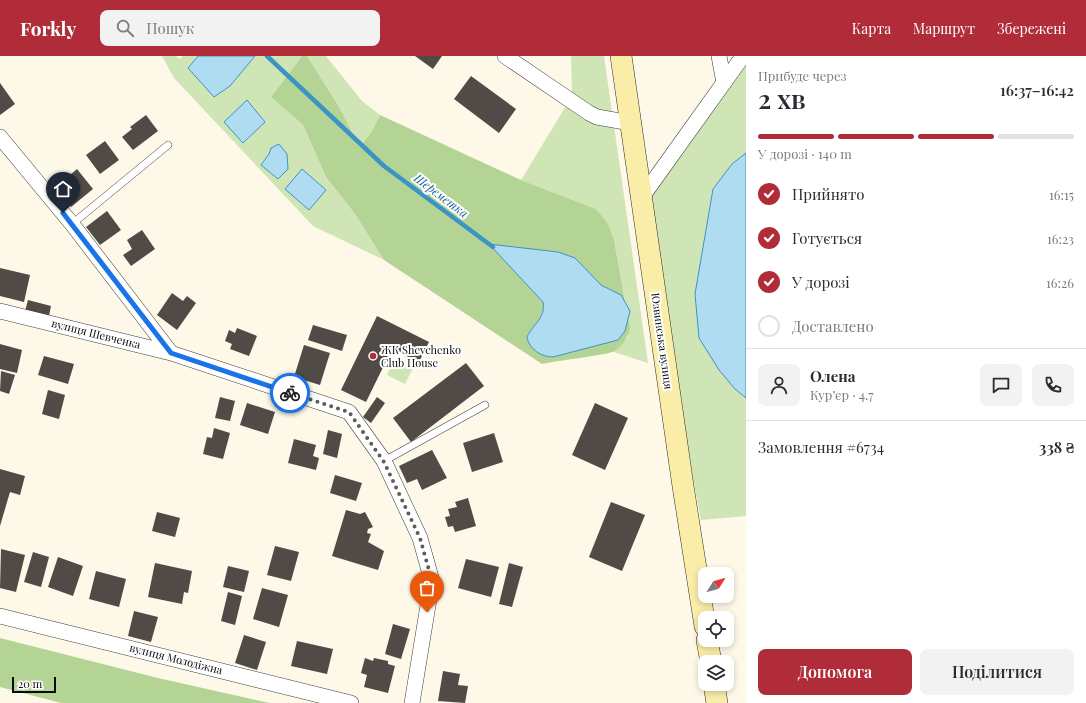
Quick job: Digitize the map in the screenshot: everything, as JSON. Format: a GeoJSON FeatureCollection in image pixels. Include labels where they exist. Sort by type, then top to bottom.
{"type":"FeatureCollection","features":[{"type":"Feature","properties":{"kind":"main road","name":"Юзвинська вулиця"},"geometry":{"type":"LineString","coordinates":[[621,56],[632,123],[683,486],[703,611]]}},
{"type":"Feature","properties":{"kind":"main road"},"geometry":{"type":"LineString","coordinates":[[715,691],[717,703]]}},
{"type":"Feature","properties":{"kind":"street"},"geometry":{"type":"LineString","coordinates":[[505,56],[589,113],[597,117],[632,123]]}},
{"type":"Feature","properties":{"kind":"street"},"geometry":{"type":"LineString","coordinates":[[719,56],[724,83]]}},
{"type":"Feature","properties":{"kind":"street"},"geometry":{"type":"LineString","coordinates":[[642,197],[743,56]]}},
{"type":"Feature","properties":{"kind":"street"},"geometry":{"type":"LineString","coordinates":[[0,137],[72,224],[171,353]]}},
{"type":"Feature","properties":{"kind":"street","name":"вулиця Шевченка"},"geometry":{"type":"LineString","coordinates":[[0,311],[171,353],[349,412],[384,462],[420,538],[432,581],[412,703]]}},
{"type":"Feature","properties":{"kind":"street","name":"вулиця Молодіжна"},"geometry":{"type":"LineString","coordinates":[[0,616],[351,703]]}},
{"type":"Feature","properties":{"kind":"lane"},"geometry":{"type":"LineString","coordinates":[[72,224],[168,145]]}},
{"type":"Feature","properties":{"kind":"lane"},"geometry":{"type":"LineString","coordinates":[[384,462],[485,405]]}},
{"type":"Feature","properties":{"kind":"green space"},"geometry":{"type":"Polygon","coordinates":[[[162,56],[176,56],[180,59],[183,56],[198,56],[188,68],[230,86],[255,56],[302,56],[271,97],[303,125],[326,177],[355,214],[384,260],[313,226],[174,78],[162,56]],[[269,154],[261,165],[288,169],[287,154],[269,154]]]}},
{"type":"Feature","properties":{"kind":"green space"},"geometry":{"type":"Polygon","coordinates":[[[302,56],[307,56],[338,105],[360,147],[372,131],[380,115],[521,180],[596,209],[608,224],[614,240],[630,328],[625,341],[615,351],[610,353],[542,364],[384,260],[355,214],[326,177],[303,125],[271,97],[302,56]]]}},
{"type":"Feature","properties":{"kind":"green space"},"geometry":{"type":"Polygon","coordinates":[[[307,56],[326,56],[362,101],[380,115],[372,131],[360,147],[338,105],[307,56]]]}},
{"type":"Feature","properties":{"kind":"green space"},"geometry":{"type":"Polygon","coordinates":[[[571,56],[604,56],[648,363],[614,352],[628,337],[629,321],[614,240],[596,209],[521,180],[572,96],[571,56]]]}},
{"type":"Feature","properties":{"kind":"green space"},"geometry":{"type":"Polygon","coordinates":[[[746,56],[746,516],[701,520],[669,354],[645,197],[746,56]]]}},
{"type":"Feature","properties":{"kind":"green space"},"geometry":{"type":"Polygon","coordinates":[[[395,359],[413,368],[405,384],[387,375],[395,359]]]}},
{"type":"Feature","properties":{"kind":"green space"},"geometry":{"type":"Polygon","coordinates":[[[0,638],[158,678],[270,703],[61,703],[0,687],[0,638]]]}},
{"type":"Feature","properties":{"kind":"water"},"geometry":{"type":"Polygon","coordinates":[[[198,56],[255,56],[230,86],[214,97],[188,68],[198,56]]]}},
{"type":"Feature","properties":{"kind":"water"},"geometry":{"type":"Polygon","coordinates":[[[247,100],[265,122],[243,143],[224,122],[247,100]]]}},
{"type":"Feature","properties":{"kind":"water"},"geometry":{"type":"Polygon","coordinates":[[[279,144],[287,154],[288,169],[278,179],[261,165],[269,154],[271,148],[279,144]]]}},
{"type":"Feature","properties":{"kind":"water"},"geometry":{"type":"Polygon","coordinates":[[[746,153],[746,398],[735,389],[719,370],[699,338],[695,294],[713,189],[732,164],[746,153]]]}},
{"type":"Feature","properties":{"kind":"water"},"geometry":{"type":"Polygon","coordinates":[[[302,169],[326,190],[309,210],[285,189],[302,169]]]}},
{"type":"Feature","properties":{"kind":"water"},"geometry":{"type":"Polygon","coordinates":[[[489,244],[558,252],[575,258],[601,285],[621,295],[630,311],[625,331],[618,340],[553,357],[544,356],[536,352],[530,345],[527,337],[541,317],[543,312],[543,302],[489,244]]]}},
{"type":"Feature","properties":{"kind":"building"},"geometry":{"type":"Polygon","coordinates":[[[415,56],[442,56],[433,69],[415,56]]]}},
{"type":"Feature","properties":{"kind":"building"},"geometry":{"type":"Polygon","coordinates":[[[471,76],[516,109],[499,133],[454,99],[471,76]]]}},
{"type":"Feature","properties":{"kind":"building"},"geometry":{"type":"Polygon","coordinates":[[[0,83],[15,104],[0,115],[0,83]]]}},
{"type":"Feature","properties":{"kind":"building"},"geometry":{"type":"Polygon","coordinates":[[[146,115],[158,131],[133,150],[122,137],[132,129],[130,127],[146,115]]]}},
{"type":"Feature","properties":{"kind":"building"},"geometry":{"type":"Polygon","coordinates":[[[105,141],[119,160],[100,174],[86,155],[105,141]]]}},
{"type":"Feature","properties":{"kind":"building"},"geometry":{"type":"Polygon","coordinates":[[[77,169],[93,189],[71,207],[56,187],[77,169]]]}},
{"type":"Feature","properties":{"kind":"building"},"geometry":{"type":"Polygon","coordinates":[[[107,211],[121,230],[100,245],[86,227],[107,211]]]}},
{"type":"Feature","properties":{"kind":"building"},"geometry":{"type":"Polygon","coordinates":[[[142,230],[155,249],[131,266],[123,255],[132,249],[127,240],[142,230]]]}},
{"type":"Feature","properties":{"kind":"building"},"geometry":{"type":"Polygon","coordinates":[[[0,268],[30,275],[24,302],[0,296],[0,268]]]}},
{"type":"Feature","properties":{"kind":"building"},"geometry":{"type":"Polygon","coordinates":[[[172,293],[183,301],[187,296],[196,303],[177,330],[157,315],[172,293]]]}},
{"type":"Feature","properties":{"kind":"building"},"geometry":{"type":"Polygon","coordinates":[[[28,300],[51,306],[48,321],[24,315],[28,300]]]}},
{"type":"Feature","properties":{"kind":"building","name":"ЖК Shevchenko Club House"},"geometry":{"type":"Polygon","coordinates":[[[377,316],[429,342],[419,362],[392,349],[366,402],[341,390],[377,316]]]}},
{"type":"Feature","properties":{"kind":"building"},"geometry":{"type":"Polygon","coordinates":[[[313,325],[347,335],[342,351],[308,340],[313,325]]]}},
{"type":"Feature","properties":{"kind":"building"},"geometry":{"type":"Polygon","coordinates":[[[237,328],[257,336],[249,356],[230,349],[232,344],[225,341],[229,330],[235,333],[237,328]]]}},
{"type":"Feature","properties":{"kind":"building"},"geometry":{"type":"Polygon","coordinates":[[[0,344],[22,350],[17,373],[0,369],[0,344]]]}},
{"type":"Feature","properties":{"kind":"building"},"geometry":{"type":"Polygon","coordinates":[[[304,345],[330,353],[320,385],[294,377],[304,345]]]}},
{"type":"Feature","properties":{"kind":"building"},"geometry":{"type":"Polygon","coordinates":[[[44,356],[74,364],[68,384],[38,375],[44,356]]]}},
{"type":"Feature","properties":{"kind":"building"},"geometry":{"type":"Polygon","coordinates":[[[466,363],[484,386],[411,442],[393,418],[466,363]]]}},
{"type":"Feature","properties":{"kind":"building"},"geometry":{"type":"Polygon","coordinates":[[[1,371],[15,375],[9,394],[0,391],[1,371]]]}},
{"type":"Feature","properties":{"kind":"building"},"geometry":{"type":"Polygon","coordinates":[[[48,390],[65,395],[59,419],[42,414],[48,390]]]}},
{"type":"Feature","properties":{"kind":"building"},"geometry":{"type":"Polygon","coordinates":[[[220,397],[235,401],[230,421],[215,418],[220,397]]]}},
{"type":"Feature","properties":{"kind":"building"},"geometry":{"type":"Polygon","coordinates":[[[377,397],[385,403],[371,423],[363,417],[377,397]]]}},
{"type":"Feature","properties":{"kind":"building"},"geometry":{"type":"Polygon","coordinates":[[[247,403],[275,412],[268,434],[240,425],[247,403]]]}},
{"type":"Feature","properties":{"kind":"building"},"geometry":{"type":"Polygon","coordinates":[[[595,403],[628,418],[605,470],[572,455],[595,403]]]}},
{"type":"Feature","properties":{"kind":"building"},"geometry":{"type":"Polygon","coordinates":[[[214,428],[230,433],[223,459],[203,454],[207,437],[212,438],[214,428]]]}},
{"type":"Feature","properties":{"kind":"building"},"geometry":{"type":"Polygon","coordinates":[[[328,430],[342,434],[337,458],[323,454],[328,430]]]}},
{"type":"Feature","properties":{"kind":"building"},"geometry":{"type":"Polygon","coordinates":[[[494,433],[503,462],[472,472],[463,443],[494,433]]]}},
{"type":"Feature","properties":{"kind":"building"},"geometry":{"type":"Polygon","coordinates":[[[294,439],[316,445],[313,456],[319,458],[316,470],[288,463],[294,439]]]}},
{"type":"Feature","properties":{"kind":"building"},"geometry":{"type":"Polygon","coordinates":[[[432,450],[447,478],[422,490],[417,479],[407,483],[399,466],[432,450]]]}},
{"type":"Feature","properties":{"kind":"building"},"geometry":{"type":"Polygon","coordinates":[[[0,469],[25,476],[20,495],[10,492],[0,526],[0,469]]]}},
{"type":"Feature","properties":{"kind":"building"},"geometry":{"type":"Polygon","coordinates":[[[335,475],[362,483],[356,501],[330,493],[335,475]]]}},
{"type":"Feature","properties":{"kind":"building"},"geometry":{"type":"Polygon","coordinates":[[[468,498],[476,526],[455,532],[453,526],[448,527],[445,517],[450,516],[448,509],[457,507],[455,502],[468,498]]]}},
{"type":"Feature","properties":{"kind":"building"},"geometry":{"type":"Polygon","coordinates":[[[611,502],[645,515],[622,571],[589,557],[611,502]]]}},
{"type":"Feature","properties":{"kind":"building"},"geometry":{"type":"Polygon","coordinates":[[[346,510],[360,514],[365,512],[373,527],[368,529],[367,533],[371,534],[368,542],[384,551],[378,570],[332,556],[346,510]]]}},
{"type":"Feature","properties":{"kind":"building"},"geometry":{"type":"Polygon","coordinates":[[[157,512],[180,518],[175,537],[152,531],[157,512]]]}},
{"type":"Feature","properties":{"kind":"building"},"geometry":{"type":"Polygon","coordinates":[[[275,546],[299,552],[291,581],[267,575],[275,546]]]}},
{"type":"Feature","properties":{"kind":"building"},"geometry":{"type":"Polygon","coordinates":[[[1,549],[25,555],[16,592],[0,588],[1,549]]]}},
{"type":"Feature","properties":{"kind":"building"},"geometry":{"type":"Polygon","coordinates":[[[33,552],[49,557],[41,587],[24,582],[33,552]]]}},
{"type":"Feature","properties":{"kind":"building"},"geometry":{"type":"Polygon","coordinates":[[[58,557],[83,566],[73,596],[48,587],[58,557]]]}},
{"type":"Feature","properties":{"kind":"building"},"geometry":{"type":"Polygon","coordinates":[[[466,559],[499,567],[491,597],[458,588],[466,559]]]}},
{"type":"Feature","properties":{"kind":"building"},"geometry":{"type":"Polygon","coordinates":[[[155,563],[192,571],[188,593],[184,592],[182,604],[148,597],[155,563]]]}},
{"type":"Feature","properties":{"kind":"building"},"geometry":{"type":"Polygon","coordinates":[[[509,563],[523,567],[512,607],[499,604],[509,563]]]}},
{"type":"Feature","properties":{"kind":"building"},"geometry":{"type":"Polygon","coordinates":[[[228,566],[249,571],[244,592],[223,587],[228,566]]]}},
{"type":"Feature","properties":{"kind":"building"},"geometry":{"type":"Polygon","coordinates":[[[96,571],[126,579],[119,607],[89,599],[96,571]]]}},
{"type":"Feature","properties":{"kind":"building"},"geometry":{"type":"Polygon","coordinates":[[[262,588],[288,595],[279,627],[253,619],[262,588]]]}},
{"type":"Feature","properties":{"kind":"building"},"geometry":{"type":"Polygon","coordinates":[[[228,592],[242,596],[235,625],[221,621],[228,592]]]}},
{"type":"Feature","properties":{"kind":"building"},"geometry":{"type":"Polygon","coordinates":[[[134,611],[158,617],[151,642],[128,636],[134,611]]]}},
{"type":"Feature","properties":{"kind":"building"},"geometry":{"type":"Polygon","coordinates":[[[393,624],[410,629],[401,659],[385,654],[393,624]]]}},
{"type":"Feature","properties":{"kind":"building"},"geometry":{"type":"Polygon","coordinates":[[[244,635],[266,642],[257,670],[235,663],[244,635]]]}},
{"type":"Feature","properties":{"kind":"building"},"geometry":{"type":"Polygon","coordinates":[[[297,641],[333,649],[327,674],[291,666],[297,641]]]}},
{"type":"Feature","properties":{"kind":"building"},"geometry":{"type":"Polygon","coordinates":[[[365,658],[373,661],[374,658],[388,661],[388,664],[395,666],[388,693],[364,687],[367,675],[361,673],[365,658]]]}},
{"type":"Feature","properties":{"kind":"building"},"geometry":{"type":"Polygon","coordinates":[[[443,671],[460,674],[458,685],[468,686],[465,703],[438,701],[443,671]]]}},
{"type":"Feature","properties":{"kind":"waterway","name":"Шереметка"},"geometry":{"type":"LineString","coordinates":[[267,56],[384,166],[493,247]]}},
{"type":"Feature","properties":{"kind":"way so far"},"geometry":{"type":"LineString","coordinates":[[290,393],[349,412],[384,462],[420,538],[432,581],[427,612]]}},
{"type":"Feature","properties":{"kind":"place","name":"ЖК Shevchenko Club House"},"geometry":{"type":"Point","coordinates":[373,356]}},
{"type":"Feature","properties":{"kind":"route"},"geometry":{"type":"LineString","coordinates":[[63,213],[171,353],[290,393]]}}]}
